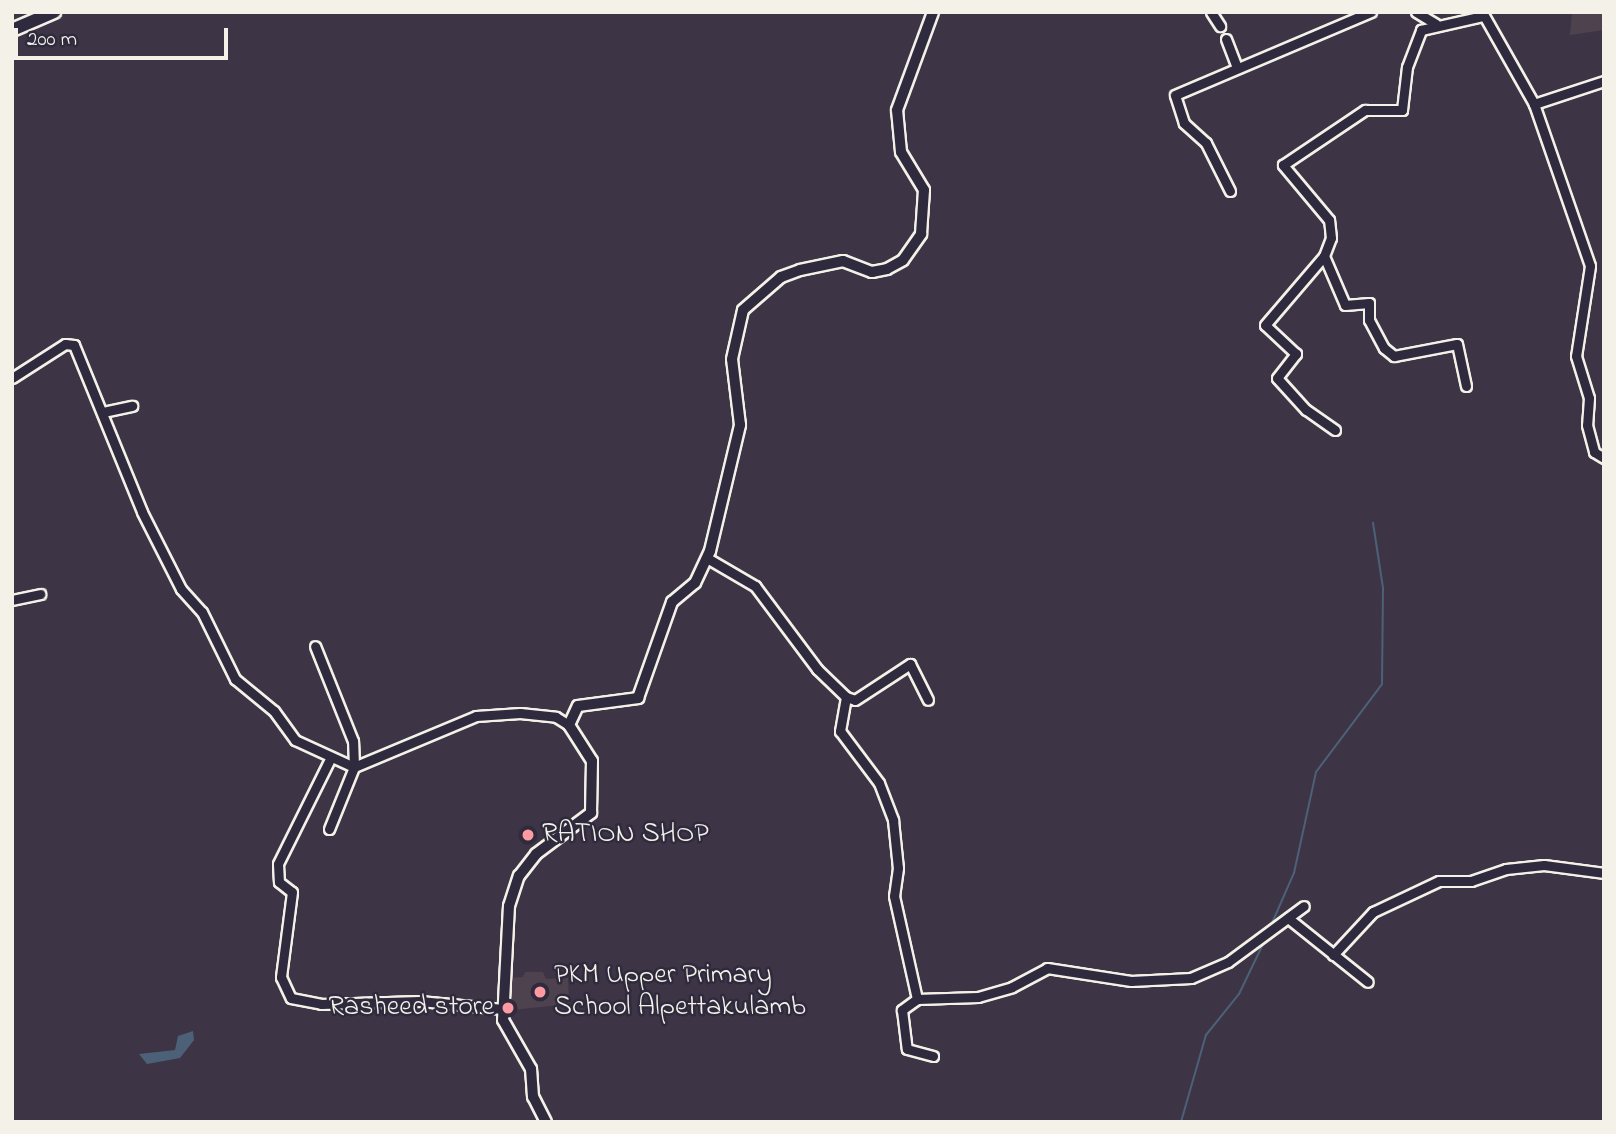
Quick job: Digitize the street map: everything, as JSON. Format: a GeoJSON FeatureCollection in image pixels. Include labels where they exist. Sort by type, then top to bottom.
{"type":"FeatureCollection","features":[{"type":"Feature","properties":{"kind":"main road"},"geometry":{"type":"LineString","coordinates":[[12,30],[54,12]]}},
{"type":"Feature","properties":{"kind":"street"},"geometry":{"type":"LineString","coordinates":[[569,725],[578,706],[638,698],[672,602],[695,583],[707,558],[723,517],[740,425],[732,359],[743,310],[781,277],[800,270],[843,261],[872,272],[887,269],[903,260],[922,234],[924,190],[901,152],[897,110],[933,12]]}},
{"type":"Feature","properties":{"kind":"street"},"geometry":{"type":"LineString","coordinates":[[1211,12],[1220,26]]}},
{"type":"Feature","properties":{"kind":"street"},"geometry":{"type":"LineString","coordinates":[[1230,191],[1206,143],[1184,123],[1175,94],[1371,12]]}},
{"type":"Feature","properties":{"kind":"street"},"geometry":{"type":"LineString","coordinates":[[1416,12],[1436,24]]}},
{"type":"Feature","properties":{"kind":"street"},"geometry":{"type":"LineString","coordinates":[[1466,386],[1457,344],[1394,356],[1384,348],[1370,320],[1369,303],[1345,305],[1324,257],[1329,220],[1283,165],[1364,110],[1402,110],[1412,46],[1421,30],[1483,14],[1534,104],[1590,265],[1576,356],[1589,398],[1587,425],[1594,452],[1604,458]]}},
{"type":"Feature","properties":{"kind":"street"},"geometry":{"type":"LineString","coordinates":[[1226,39],[1237,68]]}},
{"type":"Feature","properties":{"kind":"street"},"geometry":{"type":"LineString","coordinates":[[1534,104],[1604,82]]}},
{"type":"Feature","properties":{"kind":"street"},"geometry":{"type":"LineString","coordinates":[[1324,257],[1265,325],[1296,354],[1277,378],[1306,410],[1335,430]]}},
{"type":"Feature","properties":{"kind":"street"},"geometry":{"type":"LineString","coordinates":[[12,378],[65,344],[74,345],[181,589],[202,612],[235,679],[274,711],[295,740],[354,767],[476,716],[520,713],[556,717],[569,725],[584,744],[596,773],[595,802],[584,822],[536,854],[512,890],[503,1009],[513,1041],[531,1069],[533,1097],[546,1122]]}},
{"type":"Feature","properties":{"kind":"street"},"geometry":{"type":"LineString","coordinates":[[103,412],[132,406]]}},
{"type":"Feature","properties":{"kind":"street"},"geometry":{"type":"LineString","coordinates":[[707,558],[755,586],[817,669],[846,697],[855,700],[910,664],[928,700]]}},
{"type":"Feature","properties":{"kind":"street"},"geometry":{"type":"LineString","coordinates":[[12,600],[40,594]]}},
{"type":"Feature","properties":{"kind":"street"},"geometry":{"type":"LineString","coordinates":[[315,646],[353,741],[354,767],[329,830]]}},
{"type":"Feature","properties":{"kind":"street"},"geometry":{"type":"LineString","coordinates":[[846,697],[839,731],[879,783],[892,820],[898,869],[894,896],[917,999]]}},
{"type":"Feature","properties":{"kind":"street"},"geometry":{"type":"LineString","coordinates":[[331,757],[278,864],[279,882],[292,892],[281,977],[291,998],[321,1004],[420,1001],[503,1009]]}},
{"type":"Feature","properties":{"kind":"street"},"geometry":{"type":"LineString","coordinates":[[1333,955],[1373,912],[1439,881],[1471,881],[1506,869],[1544,865],[1604,873]]}},
{"type":"Feature","properties":{"kind":"street"},"geometry":{"type":"LineString","coordinates":[[933,1056],[907,1049],[902,1010],[917,999],[978,997],[1012,988],[1047,968],[1130,981],[1191,978],[1228,962],[1304,906]]}},
{"type":"Feature","properties":{"kind":"street"},"geometry":{"type":"LineString","coordinates":[[1289,918],[1368,982]]}},
{"type":"Feature","properties":{"kind":"shaded area"},"geometry":{"type":"Polygon","coordinates":[[[1572,12],[1604,12],[1604,30],[1570,35],[1572,12]]]}},
{"type":"Feature","properties":{"kind":"shaded area","name":"PKM Upper Primary School Alpettakulamb"},"geometry":{"type":"Polygon","coordinates":[[[525,972],[543,972],[546,979],[568,978],[569,1004],[512,1010],[511,978],[523,977],[525,972]]]}},
{"type":"Feature","properties":{"kind":"water"},"geometry":{"type":"Polygon","coordinates":[[[193,1031],[194,1040],[180,1058],[147,1064],[139,1054],[175,1050],[178,1036],[193,1031]]]}},
{"type":"Feature","properties":{"kind":"waterway"},"geometry":{"type":"LineString","coordinates":[[1272,923],[1294,873],[1316,772],[1382,684],[1383,588],[1373,523]]}},
{"type":"Feature","properties":{"kind":"waterway"},"geometry":{"type":"LineString","coordinates":[[1181,1122],[1206,1035],[1239,994],[1264,942]]}},
{"type":"Feature","properties":{"kind":"place","name":"RATION SHOP"},"geometry":{"type":"Point","coordinates":[528,835]}},
{"type":"Feature","properties":{"kind":"place","name":"PKM Upper Primary School Alpettakulamb"},"geometry":{"type":"Point","coordinates":[540,992]}},
{"type":"Feature","properties":{"kind":"place","name":"Rasheed store"},"geometry":{"type":"Point","coordinates":[508,1008]}}]}
